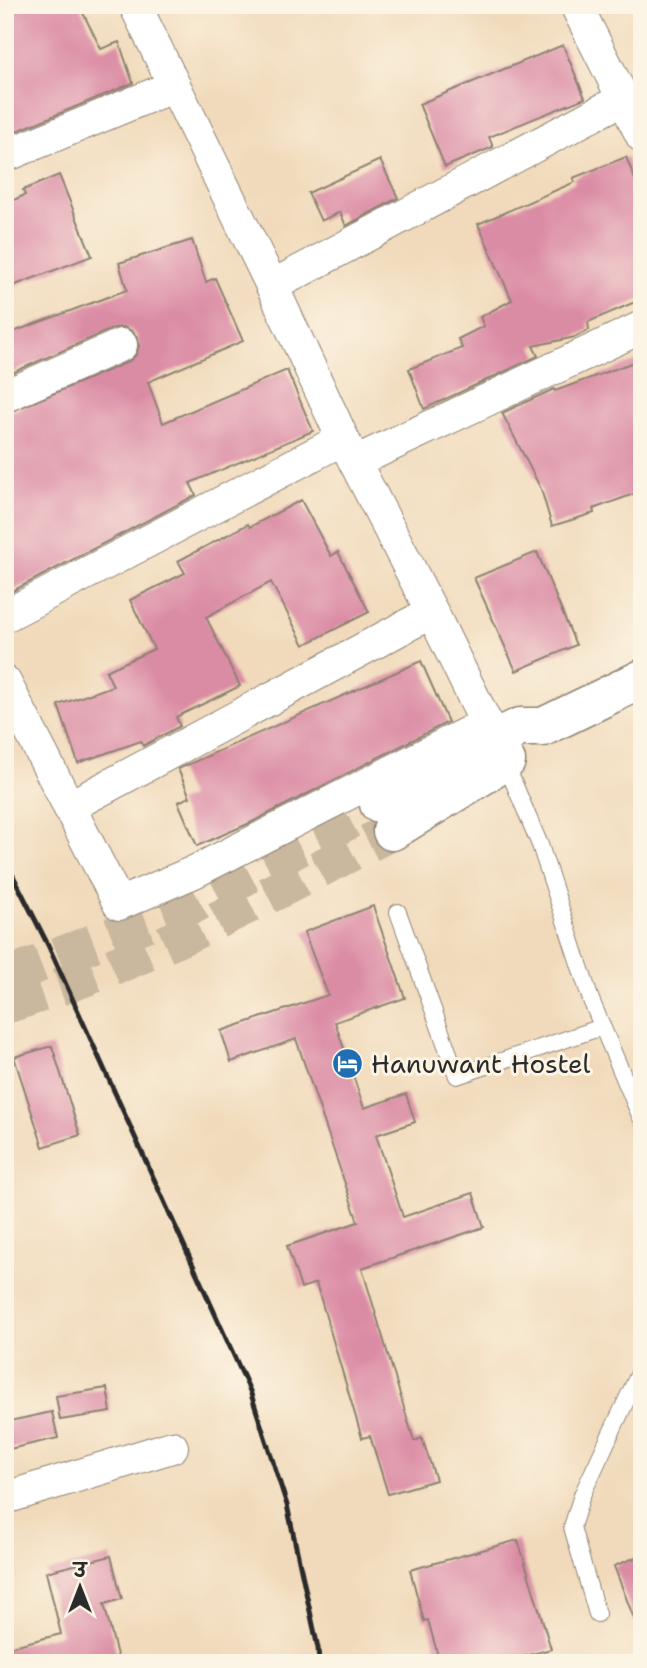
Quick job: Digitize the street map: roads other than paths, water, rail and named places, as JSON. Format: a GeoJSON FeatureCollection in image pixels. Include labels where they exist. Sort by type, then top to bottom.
{"type":"FeatureCollection","features":[{"type":"Feature","properties":{"kind":"street"},"geometry":{"type":"LineString","coordinates":[[135,5],[349,450],[495,741]]}},
{"type":"Feature","properties":{"kind":"street"},"geometry":{"type":"LineString","coordinates":[[576,5],[642,136]]}},
{"type":"Feature","properties":{"kind":"street"},"geometry":{"type":"LineString","coordinates":[[5,156],[174,86]]}},
{"type":"Feature","properties":{"kind":"street"},"geometry":{"type":"LineString","coordinates":[[272,286],[623,99]]}},
{"type":"Feature","properties":{"kind":"street"},"geometry":{"type":"LineString","coordinates":[[5,616],[349,450],[642,327]]}},
{"type":"Feature","properties":{"kind":"street"},"geometry":{"type":"LineString","coordinates":[[5,396],[121,345]]}},
{"type":"Feature","properties":{"kind":"street"},"geometry":{"type":"LineString","coordinates":[[69,807],[432,612]]}},
{"type":"Feature","properties":{"kind":"street"},"geometry":{"type":"LineString","coordinates":[[386,817],[495,741],[520,727],[543,727],[642,679]]}},
{"type":"Feature","properties":{"kind":"street"},"geometry":{"type":"LineString","coordinates":[[5,682],[119,904],[495,741]]}},
{"type":"Feature","properties":{"kind":"street"},"geometry":{"type":"LineString","coordinates":[[5,1498],[172,1447]]}},
{"type":"Feature","properties":{"kind":"lane"},"geometry":{"type":"LineString","coordinates":[[495,741],[540,845],[591,1000],[642,1120]]}},
{"type":"Feature","properties":{"kind":"lane"},"geometry":{"type":"LineString","coordinates":[[398,912],[457,1076],[602,1027]]}},
{"type":"Feature","properties":{"kind":"lane"},"geometry":{"type":"LineString","coordinates":[[597,1614],[572,1527],[582,1495],[642,1367]]}},
{"type":"Feature","properties":{"kind":"tunnel"},"geometry":{"type":"LineString","coordinates":[[5,977],[195,904],[379,804]]}},
{"type":"Feature","properties":{"kind":"tunnel"},"geometry":{"type":"LineString","coordinates":[[5,1005],[155,949],[392,831]]}},
{"type":"Feature","properties":{"kind":"railway"},"geometry":{"type":"LineString","coordinates":[[5,860],[48,945],[250,1391],[287,1505],[319,1663]]}},
{"type":"Feature","properties":{"kind":"place","name":"Hanuwant Hostel"},"geometry":{"type":"Point","coordinates":[348,1063]}}]}
